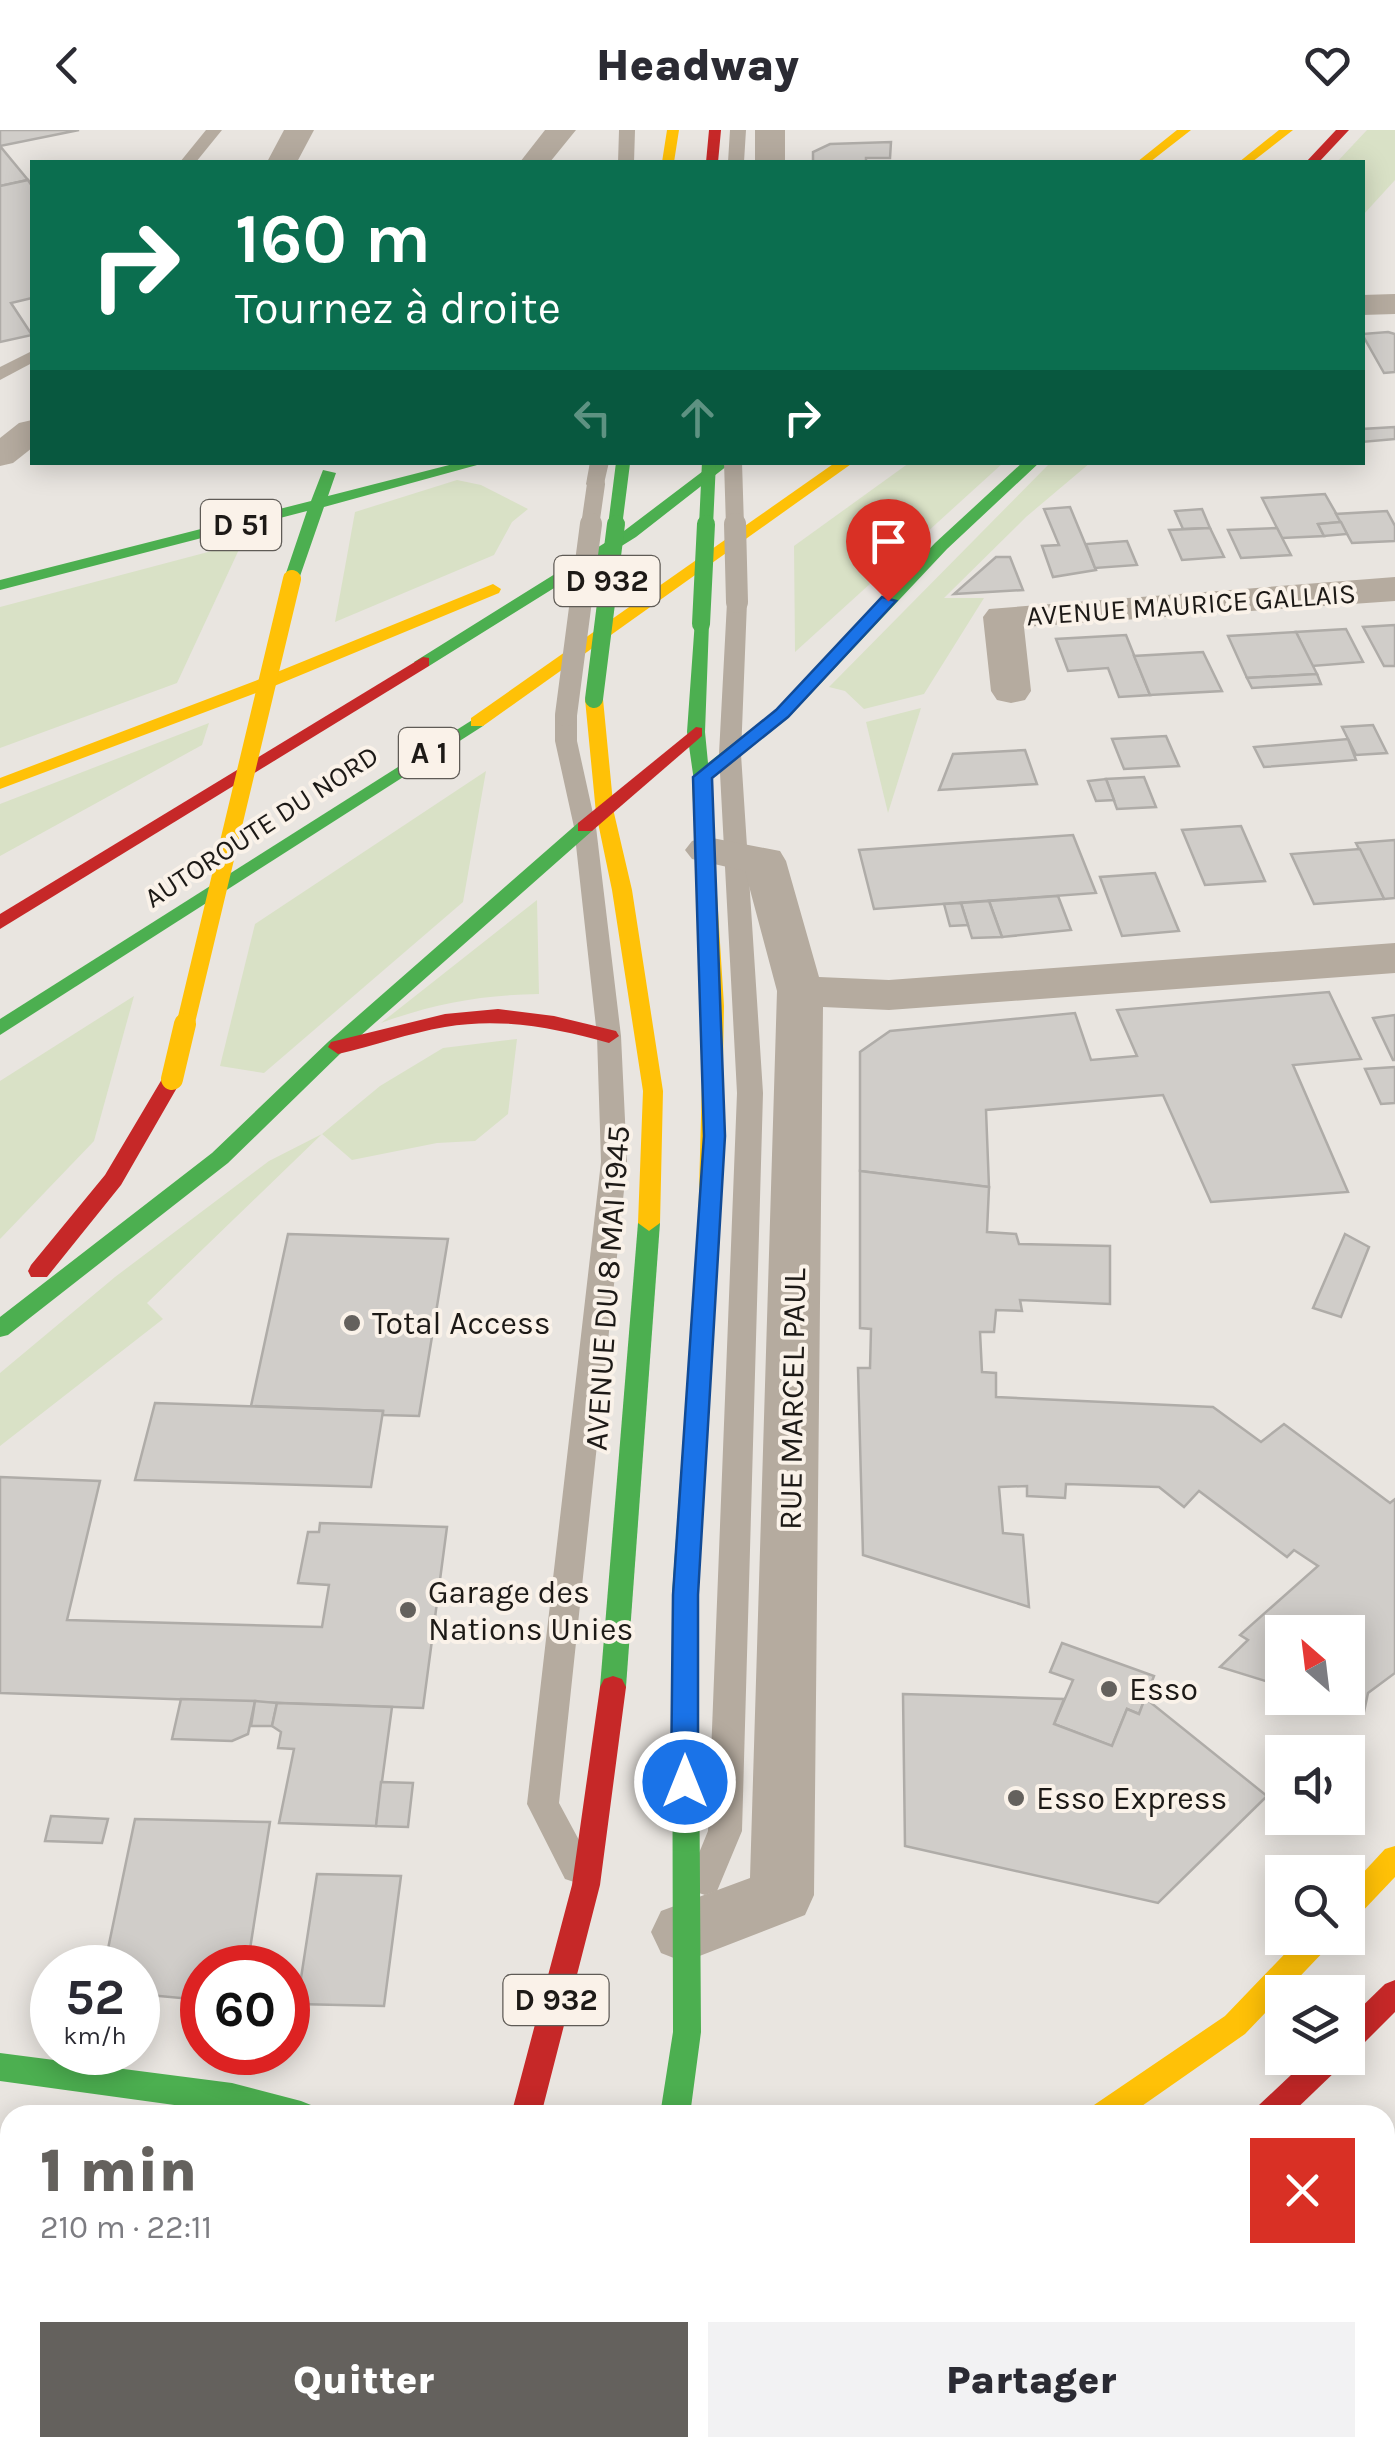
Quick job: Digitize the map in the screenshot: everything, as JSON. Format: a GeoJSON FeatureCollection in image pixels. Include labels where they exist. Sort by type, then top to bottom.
{"type":"FeatureCollection","features":[{"type":"Feature","properties":{"kind":"main road"},"geometry":{"type":"LineString","coordinates":[[668,160],[674,130]]}},
{"type":"Feature","properties":{"kind":"main road"},"geometry":{"type":"LineString","coordinates":[[712,160],[715,130]]}},
{"type":"Feature","properties":{"kind":"main road"},"geometry":{"type":"LineString","coordinates":[[1146,160],[1184,130]]}},
{"type":"Feature","properties":{"kind":"main road"},"geometry":{"type":"LineString","coordinates":[[1248,160],[1287,130]]}},
{"type":"Feature","properties":{"kind":"main road"},"geometry":{"type":"LineString","coordinates":[[1314,160],[1343,130]]}},
{"type":"Feature","properties":{"kind":"main road","name":"D 51"},"geometry":{"type":"LineString","coordinates":[[0,585],[326,477],[450,465]]}},
{"type":"Feature","properties":{"kind":"main road","name":"AVENUE DU 8 MAI 1945"},"geometry":{"type":"LineString","coordinates":[[529,2105],[586,1884],[617,1658],[653,1176],[654,1092],[622,890],[595,820],[594,700],[622,465]]}},
{"type":"Feature","properties":{"kind":"main road","name":"D 932"},"geometry":{"type":"LineString","coordinates":[[696,732],[709,465]]}},
{"type":"Feature","properties":{"kind":"main road","name":"AUTOROUTE DU NORD"},"geometry":{"type":"LineString","coordinates":[[0,923],[630,534],[721,465]]}},
{"type":"Feature","properties":{"kind":"main road","name":"AUTOROUTE DU NORD"},"geometry":{"type":"LineString","coordinates":[[0,1028],[480,720],[843,465]]}},
{"type":"Feature","properties":{"kind":"main road"},"geometry":{"type":"LineString","coordinates":[[702,777],[782,714],[941,546],[1030,465]]}},
{"type":"Feature","properties":{"kind":"main road"},"geometry":{"type":"LineString","coordinates":[[0,1313],[103,1191],[156,1112],[172,1079],[292,579],[326,477]]}},
{"type":"Feature","properties":{"kind":"main road"},"geometry":{"type":"LineString","coordinates":[[0,784],[261,686],[630,534]]}},
{"type":"Feature","properties":{"kind":"main road"},"geometry":{"type":"LineString","coordinates":[[676,2105],[687,2032],[686,1595],[714,1136],[722,853],[702,777],[696,732]]}},
{"type":"Feature","properties":{"kind":"main road"},"geometry":{"type":"LineString","coordinates":[[0,1329],[220,1158],[335,1047],[696,732]]}},
{"type":"Feature","properties":{"kind":"main road"},"geometry":{"type":"LineString","coordinates":[[335,1047],[441,1020],[513,1014],[561,1022],[608,1036],[649,1062]]}},
{"type":"Feature","properties":{"kind":"main road"},"geometry":{"type":"LineString","coordinates":[[1365,1889],[1395,1858]]}},
{"type":"Feature","properties":{"kind":"main road"},"geometry":{"type":"LineString","coordinates":[[1118,2105],[1234,2025],[1302,1955]]}},
{"type":"Feature","properties":{"kind":"main road"},"geometry":{"type":"LineString","coordinates":[[1365,2022],[1395,1993]]}},
{"type":"Feature","properties":{"kind":"main road"},"geometry":{"type":"LineString","coordinates":[[0,2066],[232,2097],[263,2105]]}},
{"type":"Feature","properties":{"kind":"main road"},"geometry":{"type":"LineString","coordinates":[[1279,2105],[1310,2075]]}},
{"type":"Feature","properties":{"kind":"street"},"geometry":{"type":"LineString","coordinates":[[283,160],[299,130]]}},
{"type":"Feature","properties":{"kind":"street"},"geometry":{"type":"LineString","coordinates":[[536,160],[561,130]]}},
{"type":"Feature","properties":{"kind":"street"},"geometry":{"type":"LineString","coordinates":[[770,130],[770,160]]}},
{"type":"Feature","properties":{"kind":"street"},"geometry":{"type":"LineString","coordinates":[[1365,306],[1395,304]]}},
{"type":"Feature","properties":{"kind":"street"},"geometry":{"type":"LineString","coordinates":[[0,455],[30,432]]}},
{"type":"Feature","properties":{"kind":"street","name":"AVENUE MAURICE GALLAIS"},"geometry":{"type":"LineString","coordinates":[[1011,691],[1003,617],[1395,589]]}},
{"type":"Feature","properties":{"kind":"street","name":"RUE MARCEL PAUL"},"geometry":{"type":"LineString","coordinates":[[684,1932],[782,1895],[800,991],[764,861],[722,853]]}},
{"type":"Feature","properties":{"kind":"street"},"geometry":{"type":"LineString","coordinates":[[800,991],[890,996],[1395,958]]}},
{"type":"Feature","properties":{"kind":"lane"},"geometry":{"type":"LineString","coordinates":[[190,160],[214,130]]}},
{"type":"Feature","properties":{"kind":"lane"},"geometry":{"type":"LineString","coordinates":[[626,160],[627,130]]}},
{"type":"Feature","properties":{"kind":"lane"},"geometry":{"type":"LineString","coordinates":[[736,160],[738,130]]}},
{"type":"Feature","properties":{"kind":"lane"},"geometry":{"type":"LineString","coordinates":[[0,375],[30,357]]}},
{"type":"Feature","properties":{"kind":"lane"},"geometry":{"type":"LineString","coordinates":[[684,1932],[725,1830],[750,1094],[722,853],[737,602],[734,465]]}},
{"type":"Feature","properties":{"kind":"lane"},"geometry":{"type":"LineString","coordinates":[[586,1884],[543,1804],[614,1162],[595,820],[566,741],[598,473]]}},
{"type":"Feature","properties":{"kind":"green space"},"geometry":{"type":"Polygon","coordinates":[[[1367,130],[1395,130],[1395,180],[1365,213],[1365,160],[1339,160],[1367,130]]]}},
{"type":"Feature","properties":{"kind":"green space"},"geometry":{"type":"Polygon","coordinates":[[[906,465],[1001,465],[795,652],[794,546],[906,465]]]}},
{"type":"Feature","properties":{"kind":"green space"},"geometry":{"type":"Polygon","coordinates":[[[1048,465],[1088,465],[1026,517],[944,598],[984,598],[924,694],[864,709],[845,691],[829,687],[1048,465]]]}},
{"type":"Feature","properties":{"kind":"green space"},"geometry":{"type":"Polygon","coordinates":[[[457,480],[481,485],[528,509],[512,522],[494,555],[335,622],[355,512],[457,480]]]}},
{"type":"Feature","properties":{"kind":"green space"},"geometry":{"type":"Polygon","coordinates":[[[242,543],[177,683],[0,748],[0,607],[242,543]]]}},
{"type":"Feature","properties":{"kind":"green space"},"geometry":{"type":"Polygon","coordinates":[[[921,708],[888,813],[866,722],[921,708]]]}},
{"type":"Feature","properties":{"kind":"green space"},"geometry":{"type":"Polygon","coordinates":[[[209,723],[202,745],[0,856],[0,804],[209,723]]]}},
{"type":"Feature","properties":{"kind":"green space"},"geometry":{"type":"Polygon","coordinates":[[[486,771],[463,902],[264,1073],[220,1066],[255,924],[486,771]]]}},
{"type":"Feature","properties":{"kind":"green space"},"geometry":{"type":"Polygon","coordinates":[[[537,900],[539,994],[459,1001],[381,1023],[537,900]]]}},
{"type":"Feature","properties":{"kind":"green space"},"geometry":{"type":"Polygon","coordinates":[[[134,996],[94,1141],[0,1239],[0,1081],[134,996]]]}},
{"type":"Feature","properties":{"kind":"green space"},"geometry":{"type":"Polygon","coordinates":[[[517,1039],[508,1114],[475,1141],[437,1143],[352,1160],[322,1134],[380,1086],[443,1048],[517,1039]]]}},
{"type":"Feature","properties":{"kind":"green space"},"geometry":{"type":"Polygon","coordinates":[[[322,1134],[147,1303],[163,1319],[0,1446],[0,1373],[115,1277],[269,1161],[322,1134]]]}},
{"type":"Feature","properties":{"kind":"building"},"geometry":{"type":"Polygon","coordinates":[[[0,130],[79,130],[0,146],[0,130]]]}},
{"type":"Feature","properties":{"kind":"building"},"geometry":{"type":"Polygon","coordinates":[[[891,142],[890,158],[813,160],[813,152],[830,144],[891,142]]]}},
{"type":"Feature","properties":{"kind":"building"},"geometry":{"type":"Polygon","coordinates":[[[0,146],[28,180],[0,186],[0,146]]]}},
{"type":"Feature","properties":{"kind":"building"},"geometry":{"type":"Polygon","coordinates":[[[28,180],[30,183],[30,298],[11,303],[30,335],[0,342],[0,186],[28,180]]]}},
{"type":"Feature","properties":{"kind":"building"},"geometry":{"type":"Polygon","coordinates":[[[1365,334],[1395,334],[1395,372],[1384,373],[1365,334]]]}},
{"type":"Feature","properties":{"kind":"building"},"geometry":{"type":"Polygon","coordinates":[[[1395,427],[1395,439],[1365,442],[1365,429],[1395,427]]]}},
{"type":"Feature","properties":{"kind":"building"},"geometry":{"type":"Polygon","coordinates":[[[1325,494],[1341,522],[1318,524],[1324,536],[1282,538],[1262,498],[1325,494]]]}},
{"type":"Feature","properties":{"kind":"building"},"geometry":{"type":"Polygon","coordinates":[[[1070,507],[1096,570],[1053,577],[1042,546],[1059,545],[1044,509],[1070,507]]]}},
{"type":"Feature","properties":{"kind":"building"},"geometry":{"type":"Polygon","coordinates":[[[1202,509],[1210,528],[1183,529],[1175,511],[1202,509]]]}},
{"type":"Feature","properties":{"kind":"building"},"geometry":{"type":"Polygon","coordinates":[[[1387,511],[1395,526],[1395,541],[1352,543],[1336,514],[1387,511]]]}},
{"type":"Feature","properties":{"kind":"building"},"geometry":{"type":"Polygon","coordinates":[[[1341,522],[1347,534],[1324,536],[1318,524],[1341,522]]]}},
{"type":"Feature","properties":{"kind":"building"},"geometry":{"type":"Polygon","coordinates":[[[1210,528],[1224,557],[1182,560],[1169,530],[1210,528]]]}},
{"type":"Feature","properties":{"kind":"building"},"geometry":{"type":"Polygon","coordinates":[[[1277,528],[1291,555],[1241,558],[1228,530],[1277,528]]]}},
{"type":"Feature","properties":{"kind":"building"},"geometry":{"type":"Polygon","coordinates":[[[1127,541],[1137,565],[1095,568],[1086,544],[1127,541]]]}},
{"type":"Feature","properties":{"kind":"building"},"geometry":{"type":"Polygon","coordinates":[[[996,557],[1010,557],[1023,590],[954,594],[996,557]]]}},
{"type":"Feature","properties":{"kind":"building"},"geometry":{"type":"Polygon","coordinates":[[[1395,625],[1395,666],[1384,666],[1363,627],[1395,625]]]}},
{"type":"Feature","properties":{"kind":"building"},"geometry":{"type":"Polygon","coordinates":[[[1346,629],[1363,662],[1312,666],[1296,632],[1346,629]]]}},
{"type":"Feature","properties":{"kind":"building"},"geometry":{"type":"Polygon","coordinates":[[[1296,632],[1317,674],[1247,678],[1228,636],[1296,632]]]}},
{"type":"Feature","properties":{"kind":"building"},"geometry":{"type":"Polygon","coordinates":[[[1126,635],[1150,695],[1119,697],[1108,668],[1068,671],[1056,639],[1126,635]]]}},
{"type":"Feature","properties":{"kind":"building"},"geometry":{"type":"Polygon","coordinates":[[[1203,652],[1222,691],[1150,695],[1134,656],[1203,652]]]}},
{"type":"Feature","properties":{"kind":"building"},"geometry":{"type":"Polygon","coordinates":[[[1317,674],[1321,684],[1252,688],[1247,678],[1317,674]]]}},
{"type":"Feature","properties":{"kind":"building"},"geometry":{"type":"Polygon","coordinates":[[[1373,725],[1387,753],[1356,755],[1342,727],[1373,725]]]}},
{"type":"Feature","properties":{"kind":"building"},"geometry":{"type":"Polygon","coordinates":[[[1166,736],[1179,766],[1124,769],[1112,739],[1166,736]]]}},
{"type":"Feature","properties":{"kind":"building"},"geometry":{"type":"Polygon","coordinates":[[[1348,739],[1356,760],[1264,767],[1254,747],[1348,739]]]}},
{"type":"Feature","properties":{"kind":"building"},"geometry":{"type":"Polygon","coordinates":[[[1025,750],[1037,784],[939,790],[953,754],[1025,750]]]}},
{"type":"Feature","properties":{"kind":"building"},"geometry":{"type":"Polygon","coordinates":[[[1144,777],[1156,807],[1117,809],[1106,779],[1144,777]]]}},
{"type":"Feature","properties":{"kind":"building"},"geometry":{"type":"Polygon","coordinates":[[[1106,779],[1114,800],[1096,801],[1088,781],[1106,779]]]}},
{"type":"Feature","properties":{"kind":"building"},"geometry":{"type":"Polygon","coordinates":[[[1241,826],[1265,881],[1205,885],[1182,830],[1241,826]]]}},
{"type":"Feature","properties":{"kind":"building"},"geometry":{"type":"Polygon","coordinates":[[[1073,835],[1096,893],[874,909],[859,850],[1073,835]]]}},
{"type":"Feature","properties":{"kind":"building"},"geometry":{"type":"Polygon","coordinates":[[[1395,840],[1395,898],[1384,899],[1356,843],[1395,840]]]}},
{"type":"Feature","properties":{"kind":"building"},"geometry":{"type":"Polygon","coordinates":[[[1360,849],[1384,899],[1314,904],[1291,854],[1360,849]]]}},
{"type":"Feature","properties":{"kind":"building"},"geometry":{"type":"Polygon","coordinates":[[[1155,873],[1179,931],[1122,936],[1100,877],[1155,873]]]}},
{"type":"Feature","properties":{"kind":"building"},"geometry":{"type":"Polygon","coordinates":[[[1058,896],[1071,930],[1002,937],[989,901],[1058,896]]]}},
{"type":"Feature","properties":{"kind":"building"},"geometry":{"type":"Polygon","coordinates":[[[989,901],[1002,937],[972,938],[961,903],[989,901]]]}},
{"type":"Feature","properties":{"kind":"building"},"geometry":{"type":"Polygon","coordinates":[[[961,903],[968,925],[950,926],[944,904],[961,903]]]}},
{"type":"Feature","properties":{"kind":"building"},"geometry":{"type":"Polygon","coordinates":[[[1329,992],[1361,1059],[1293,1065],[1348,1192],[1211,1202],[1163,1095],[986,1110],[989,1187],[860,1171],[860,1052],[890,1031],[1075,1013],[1091,1060],[1137,1056],[1117,1010],[1329,992]]]}},
{"type":"Feature","properties":{"kind":"building"},"geometry":{"type":"Polygon","coordinates":[[[1395,1015],[1395,1060],[1393,1060],[1373,1018],[1395,1015]]]}},
{"type":"Feature","properties":{"kind":"building"},"geometry":{"type":"Polygon","coordinates":[[[1395,1067],[1395,1103],[1381,1104],[1365,1069],[1395,1067]]]}},
{"type":"Feature","properties":{"kind":"building"},"geometry":{"type":"Polygon","coordinates":[[[860,1171],[989,1187],[987,1232],[1016,1234],[1019,1244],[1110,1246],[1110,1304],[1020,1300],[1022,1311],[996,1310],[994,1332],[980,1332],[982,1372],[996,1373],[996,1397],[1213,1407],[1261,1442],[1284,1424],[1390,1503],[1395,1499],[1395,1673],[1368,1693],[1365,1707],[1365,1615],[1265,1615],[1265,1681],[1220,1667],[1248,1640],[1240,1635],[1318,1566],[1294,1550],[1287,1557],[1199,1491],[1184,1507],[1159,1487],[1066,1484],[1065,1498],[1027,1496],[1027,1486],[999,1487],[1003,1533],[1023,1535],[1029,1607],[863,1555],[858,1368],[870,1368],[871,1329],[860,1328],[860,1171]]]}},
{"type":"Feature","properties":{"kind":"building","name":"Total Access"},"geometry":{"type":"Polygon","coordinates":[[[288,1234],[448,1239],[419,1416],[251,1406],[288,1234]]]}},
{"type":"Feature","properties":{"kind":"building"},"geometry":{"type":"Polygon","coordinates":[[[1345,1234],[1369,1247],[1341,1317],[1313,1308],[1345,1234]]]}},
{"type":"Feature","properties":{"kind":"building"},"geometry":{"type":"Polygon","coordinates":[[[155,1403],[383,1411],[371,1487],[135,1480],[155,1403]]]}},
{"type":"Feature","properties":{"kind":"building"},"geometry":{"type":"Polygon","coordinates":[[[0,1477],[100,1481],[67,1620],[322,1627],[329,1585],[298,1583],[308,1532],[319,1532],[320,1523],[447,1527],[423,1708],[0,1693],[0,1477]]]}},
{"type":"Feature","properties":{"kind":"building","name":"Esso"},"geometry":{"type":"Polygon","coordinates":[[[1062,1643],[1154,1676],[1139,1714],[1127,1709],[1112,1746],[1054,1724],[1073,1680],[1050,1672],[1062,1643]]]}},
{"type":"Feature","properties":{"kind":"building"},"geometry":{"type":"Polygon","coordinates":[[[903,1694],[1064,1699],[1054,1724],[1112,1746],[1127,1709],[1139,1714],[1145,1698],[1265,1794],[1158,1903],[905,1846],[903,1694]]]}},
{"type":"Feature","properties":{"kind":"building"},"geometry":{"type":"Polygon","coordinates":[[[181,1699],[255,1701],[248,1734],[232,1741],[172,1739],[181,1699]]]}},
{"type":"Feature","properties":{"kind":"building"},"geometry":{"type":"Polygon","coordinates":[[[255,1701],[277,1703],[272,1726],[251,1726],[255,1701]]]}},
{"type":"Feature","properties":{"kind":"building"},"geometry":{"type":"Polygon","coordinates":[[[277,1703],[392,1707],[376,1826],[279,1823],[294,1749],[278,1748],[281,1732],[272,1726],[277,1703]]]}},
{"type":"Feature","properties":{"kind":"building"},"geometry":{"type":"Polygon","coordinates":[[[381,1782],[413,1783],[408,1827],[376,1826],[381,1782]]]}},
{"type":"Feature","properties":{"kind":"building"},"geometry":{"type":"Polygon","coordinates":[[[51,1816],[108,1819],[102,1843],[45,1841],[51,1816]]]}},
{"type":"Feature","properties":{"kind":"building"},"geometry":{"type":"Polygon","coordinates":[[[135,1819],[270,1822],[251,1945],[180,1945],[180,1998],[160,1996],[160,1945],[109,1945],[135,1819]]]}},
{"type":"Feature","properties":{"kind":"building"},"geometry":{"type":"Polygon","coordinates":[[[317,1874],[401,1876],[384,2006],[310,2004],[310,1945],[306,1945],[317,1874]]]}},
{"type":"Feature","properties":{"kind":"traffic: fast"},"geometry":{"type":"LineString","coordinates":[[0,585],[469,465]]}},
{"type":"Feature","properties":{"kind":"traffic: fast"},"geometry":{"type":"LineString","coordinates":[[594,699],[623,465]]}},
{"type":"Feature","properties":{"kind":"traffic: fast"},"geometry":{"type":"LineString","coordinates":[[701,624],[709,465]]}},
{"type":"Feature","properties":{"kind":"traffic: fast"},"geometry":{"type":"LineString","coordinates":[[423,662],[630,534],[721,465]]}},
{"type":"Feature","properties":{"kind":"traffic: fast"},"geometry":{"type":"LineString","coordinates":[[702,777],[782,714],[941,546],[1030,465]]}},
{"type":"Feature","properties":{"kind":"traffic: fast"},"geometry":{"type":"LineString","coordinates":[[292,579],[328,473]]}},
{"type":"Feature","properties":{"kind":"traffic: fast"},"geometry":{"type":"LineString","coordinates":[[701,624],[696,732],[701,784]]}},
{"type":"Feature","properties":{"kind":"traffic: fast"},"geometry":{"type":"LineString","coordinates":[[0,1028],[477,722]]}},
{"type":"Feature","properties":{"kind":"traffic: fast"},"geometry":{"type":"LineString","coordinates":[[0,1329],[220,1158],[335,1047],[585,827]]}},
{"type":"Feature","properties":{"kind":"traffic: fast"},"geometry":{"type":"LineString","coordinates":[[613,1687],[649,1223]]}},
{"type":"Feature","properties":{"kind":"traffic: fast"},"geometry":{"type":"LineString","coordinates":[[676,2105],[687,2032],[685,1595],[709,1229]]}},
{"type":"Feature","properties":{"kind":"traffic: fast"},"geometry":{"type":"LineString","coordinates":[[0,2067],[232,2097],[263,2105]]}},
{"type":"Feature","properties":{"kind":"traffic: slow"},"geometry":{"type":"LineString","coordinates":[[668,160],[673,130]]}},
{"type":"Feature","properties":{"kind":"traffic: slow"},"geometry":{"type":"LineString","coordinates":[[1146,160],[1185,130]]}},
{"type":"Feature","properties":{"kind":"traffic: slow"},"geometry":{"type":"LineString","coordinates":[[1248,160],[1287,130]]}},
{"type":"Feature","properties":{"kind":"traffic: slow"},"geometry":{"type":"LineString","coordinates":[[477,722],[843,465]]}},
{"type":"Feature","properties":{"kind":"traffic: slow"},"geometry":{"type":"LineString","coordinates":[[172,1079],[292,579]]}},
{"type":"Feature","properties":{"kind":"traffic: slow"},"geometry":{"type":"LineString","coordinates":[[0,784],[261,685],[493,589]]}},
{"type":"Feature","properties":{"kind":"traffic: slow"},"geometry":{"type":"LineString","coordinates":[[594,699],[605,813],[622,890],[653,1091],[649,1223]]}},
{"type":"Feature","properties":{"kind":"traffic: slow"},"geometry":{"type":"LineString","coordinates":[[701,784],[714,1006],[709,1229]]}},
{"type":"Feature","properties":{"kind":"traffic: slow"},"geometry":{"type":"LineString","coordinates":[[1365,1889],[1395,1858]]}},
{"type":"Feature","properties":{"kind":"traffic: slow"},"geometry":{"type":"LineString","coordinates":[[1119,2105],[1235,2025],[1302,1955]]}},
{"type":"Feature","properties":{"kind":"traffic: jam"},"geometry":{"type":"LineString","coordinates":[[712,160],[715,130]]}},
{"type":"Feature","properties":{"kind":"traffic: jam"},"geometry":{"type":"LineString","coordinates":[[1314,160],[1343,130]]}},
{"type":"Feature","properties":{"kind":"traffic: jam"},"geometry":{"type":"LineString","coordinates":[[0,923],[423,662]]}},
{"type":"Feature","properties":{"kind":"traffic: jam"},"geometry":{"type":"LineString","coordinates":[[585,827],[696,732]]}},
{"type":"Feature","properties":{"kind":"traffic: jam"},"geometry":{"type":"LineString","coordinates":[[338,1047],[480,1016],[536,1019],[609,1036]]}},
{"type":"Feature","properties":{"kind":"traffic: jam"},"geometry":{"type":"LineString","coordinates":[[39,1271],[113,1180],[172,1079]]}},
{"type":"Feature","properties":{"kind":"traffic: jam"},"geometry":{"type":"LineString","coordinates":[[529,2105],[586,1885],[613,1687]]}},
{"type":"Feature","properties":{"kind":"traffic: jam"},"geometry":{"type":"LineString","coordinates":[[1365,2022],[1395,1993]]}},
{"type":"Feature","properties":{"kind":"traffic: jam"},"geometry":{"type":"LineString","coordinates":[[1280,2105],[1311,2075]]}},
{"type":"Feature","properties":{"kind":"place","name":"Total Access"},"geometry":{"type":"Point","coordinates":[352,1323]}},
{"type":"Feature","properties":{"kind":"place","name":"Garage des Nations Unies"},"geometry":{"type":"Point","coordinates":[408,1610]}},
{"type":"Feature","properties":{"kind":"place","name":"Esso"},"geometry":{"type":"Point","coordinates":[1109,1689]}},
{"type":"Feature","properties":{"kind":"place","name":"Esso Express"},"geometry":{"type":"Point","coordinates":[1016,1798]}},
{"type":"Feature","properties":{"kind":"route"},"geometry":{"type":"LineString","coordinates":[[685,1782],[686,1595],[714,1136],[702,777],[782,714],[888,601]]}}]}
